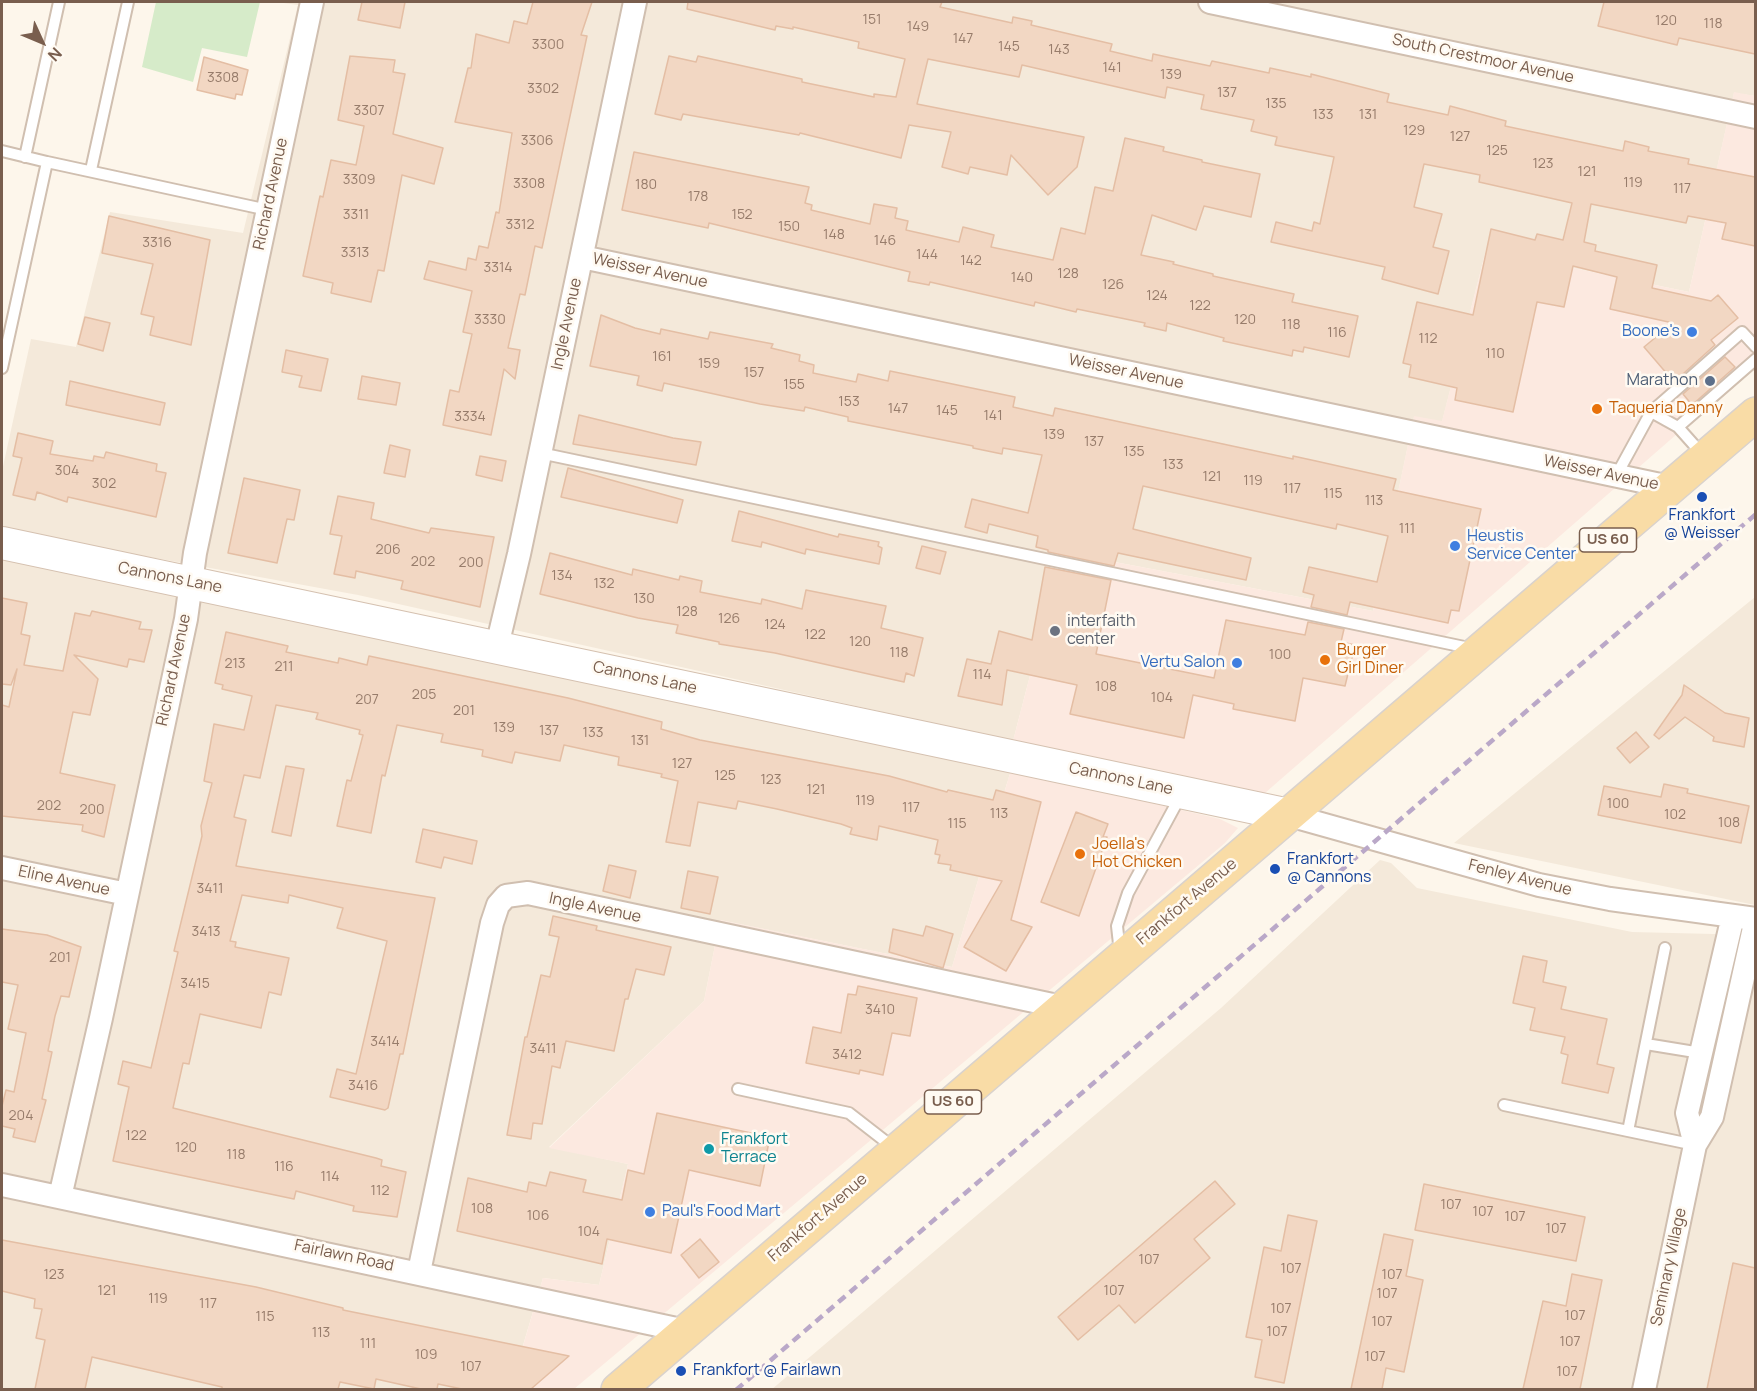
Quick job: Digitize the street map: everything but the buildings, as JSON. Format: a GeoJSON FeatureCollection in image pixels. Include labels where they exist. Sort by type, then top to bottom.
{"type":"FeatureCollection","features":[{"type":"Feature","properties":{"kind":"main road","name":"Frankfort Avenue"},"geometry":{"type":"LineString","coordinates":[[618,1389],[1755,414]]}},
{"type":"Feature","properties":{"kind":"main road","name":"Cannons Lane"},"geometry":{"type":"LineString","coordinates":[[2,543],[1289,815]]}},
{"type":"Feature","properties":{"kind":"street","name":"Richard Avenue"},"geometry":{"type":"LineString","coordinates":[[60,1197],[127,894],[192,584],[195,553],[312,2]]}},
{"type":"Feature","properties":{"kind":"street","name":"Ingle Avenue"},"geometry":{"type":"LineString","coordinates":[[497,646],[635,2]]}},
{"type":"Feature","properties":{"kind":"street","name":"South Crestmoor Avenue"},"geometry":{"type":"LineString","coordinates":[[1210,2],[1755,117]]}},
{"type":"Feature","properties":{"kind":"street","name":"Weisser Avenue"},"geometry":{"type":"LineString","coordinates":[[582,256],[1670,487]]}},
{"type":"Feature","properties":{"kind":"street","name":"Fenley Avenue"},"geometry":{"type":"LineString","coordinates":[[1289,815],[1539,885],[1610,899],[1744,917]]}},
{"type":"Feature","properties":{"kind":"street","name":"Eline Avenue"},"geometry":{"type":"LineString","coordinates":[[2,868],[127,894]]}},
{"type":"Feature","properties":{"kind":"street","name":"Ingle Avenue"},"geometry":{"type":"LineString","coordinates":[[419,1272],[492,923],[498,904],[506,896],[528,894],[1062,1007]]}},
{"type":"Feature","properties":{"kind":"street","name":"Seminary Village"},"geometry":{"type":"LineString","coordinates":[[1695,1145],[1687,1113],[1701,1053],[1744,917]]}},
{"type":"Feature","properties":{"kind":"street","name":"Seminary Village"},"geometry":{"type":"LineString","coordinates":[[1644,1389],[1695,1145],[1712,1117],[1744,917]]}},
{"type":"Feature","properties":{"kind":"street","name":"Fairlawn Road"},"geometry":{"type":"LineString","coordinates":[[2,1185],[419,1272],[686,1331]]}},
{"type":"Feature","properties":{"kind":"lane"},"geometry":{"type":"LineString","coordinates":[[25,157],[59,2]]}},
{"type":"Feature","properties":{"kind":"lane"},"geometry":{"type":"LineString","coordinates":[[91,170],[128,2]]}},
{"type":"Feature","properties":{"kind":"lane"},"geometry":{"type":"LineString","coordinates":[[2,152],[268,210]]}},
{"type":"Feature","properties":{"kind":"lane"},"geometry":{"type":"LineString","coordinates":[[2,361],[47,162]]}},
{"type":"Feature","properties":{"kind":"lane"},"geometry":{"type":"LineString","coordinates":[[1616,476],[1651,412],[1742,332],[1755,347]]}},
{"type":"Feature","properties":{"kind":"lane"},"geometry":{"type":"LineString","coordinates":[[1678,427],[1755,359]]}},
{"type":"Feature","properties":{"kind":"lane"},"geometry":{"type":"LineString","coordinates":[[1651,412],[1678,427],[1705,457]]}},
{"type":"Feature","properties":{"kind":"lane"},"geometry":{"type":"LineString","coordinates":[[540,453],[1480,651]]}},
{"type":"Feature","properties":{"kind":"lane"},"geometry":{"type":"LineString","coordinates":[[1120,958],[1117,926],[1128,893],[1183,792]]}},
{"type":"Feature","properties":{"kind":"lane"},"geometry":{"type":"LineString","coordinates":[[1628,1131],[1665,948]]}},
{"type":"Feature","properties":{"kind":"lane"},"geometry":{"type":"LineString","coordinates":[[1646,1044],[1701,1053]]}},
{"type":"Feature","properties":{"kind":"lane"},"geometry":{"type":"LineString","coordinates":[[738,1089],[849,1113],[897,1150]]}},
{"type":"Feature","properties":{"kind":"lane"},"geometry":{"type":"LineString","coordinates":[[1504,1105],[1695,1145]]}},
{"type":"Feature","properties":{"kind":"shaded area"},"geometry":{"type":"Polygon","coordinates":[[[276,2],[1755,2],[1755,96],[1734,93],[1689,292],[1486,250],[1442,422],[1414,417],[1373,611],[1062,552],[1013,741],[358,595],[2,530],[2,471],[31,339],[76,347],[110,212],[243,233],[298,5],[276,2]]]}},
{"type":"Feature","properties":{"kind":"shaded area"},"geometry":{"type":"Polygon","coordinates":[[[1734,92],[1755,96],[1755,366],[1265,793],[1013,741],[1062,552],[1373,611],[1414,416],[1442,421],[1486,250],[1689,292],[1734,92]]]}},
{"type":"Feature","properties":{"kind":"shaded area"},"geometry":{"type":"Polygon","coordinates":[[[2,555],[1011,770],[952,967],[720,920],[704,1001],[549,1147],[628,1164],[599,1285],[543,1278],[510,1389],[2,1390],[2,555]]]}},
{"type":"Feature","properties":{"kind":"shaded area"},"geometry":{"type":"Polygon","coordinates":[[[1755,597],[1755,905],[1454,843],[1755,597]]]}},
{"type":"Feature","properties":{"kind":"shaded area"},"geometry":{"type":"Polygon","coordinates":[[[1011,770],[1220,819],[1238,828],[1225,843],[574,1389],[510,1390],[543,1278],[599,1285],[628,1164],[549,1148],[704,1001],[720,920],[952,967],[1011,770]]]}},
{"type":"Feature","properties":{"kind":"shaded area"},"geometry":{"type":"Polygon","coordinates":[[[1380,860],[1391,863],[1417,888],[1632,932],[1755,935],[1755,1389],[771,1390],[1221,1008],[1380,860]]]}},
{"type":"Feature","properties":{"kind":"green space"},"geometry":{"type":"Polygon","coordinates":[[[156,2],[260,2],[247,57],[202,48],[193,82],[142,67],[156,2]]]}},
{"type":"Feature","properties":{"kind":"railway"},"geometry":{"type":"LineString","coordinates":[[736,1390],[1756,514]]}},
{"type":"Feature","properties":{"kind":"place","name":"Boone's"},"geometry":{"type":"Point","coordinates":[1692,332]}},
{"type":"Feature","properties":{"kind":"place","name":"Marathon"},"geometry":{"type":"Point","coordinates":[1710,381]}},
{"type":"Feature","properties":{"kind":"place","name":"Taqueria Danny"},"geometry":{"type":"Point","coordinates":[1597,409]}},
{"type":"Feature","properties":{"kind":"place","name":"Frankfort @ Weisser"},"geometry":{"type":"Point","coordinates":[1702,497]}},
{"type":"Feature","properties":{"kind":"place","name":"Heustis Service Center"},"geometry":{"type":"Point","coordinates":[1455,546]}},
{"type":"Feature","properties":{"kind":"place","name":"interfaith center"},"geometry":{"type":"Point","coordinates":[1055,631]}},
{"type":"Feature","properties":{"kind":"place","name":"Burger Girl Diner"},"geometry":{"type":"Point","coordinates":[1325,660]}},
{"type":"Feature","properties":{"kind":"place","name":"Vertu Salon"},"geometry":{"type":"Point","coordinates":[1237,663]}},
{"type":"Feature","properties":{"kind":"place","name":"Joella's Hot Chicken"},"geometry":{"type":"Point","coordinates":[1080,854]}},
{"type":"Feature","properties":{"kind":"place","name":"Frankfort @ Cannons"},"geometry":{"type":"Point","coordinates":[1275,869]}},
{"type":"Feature","properties":{"kind":"place","name":"Frankfort Terrace"},"geometry":{"type":"Point","coordinates":[709,1149]}},
{"type":"Feature","properties":{"kind":"place","name":"Paul's Food Mart"},"geometry":{"type":"Point","coordinates":[650,1212]}},
{"type":"Feature","properties":{"kind":"place","name":"Frankfort @ Fairlawn"},"geometry":{"type":"Point","coordinates":[681,1371]}}]}
